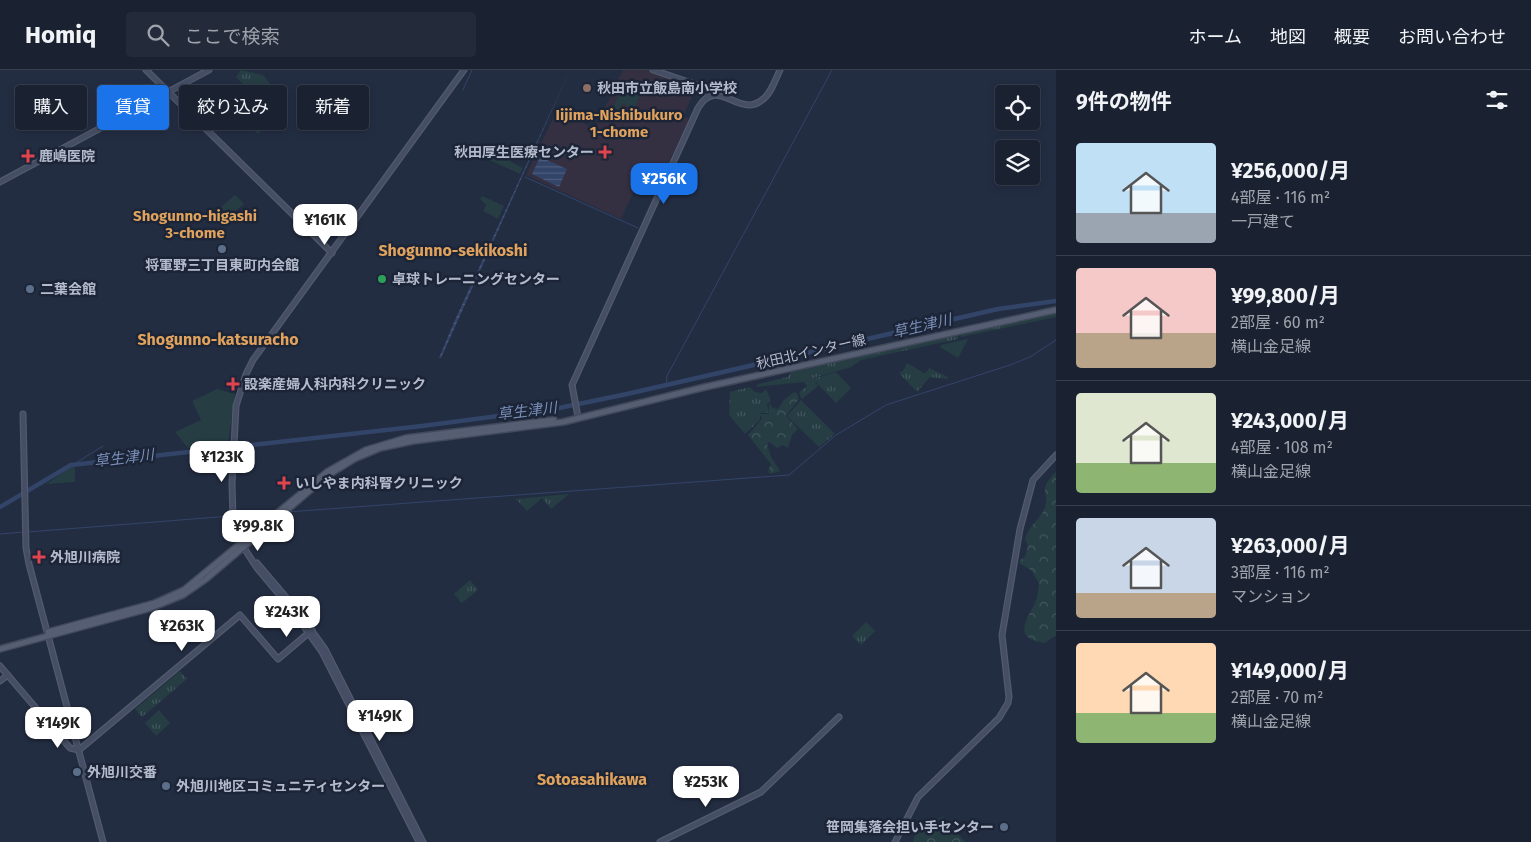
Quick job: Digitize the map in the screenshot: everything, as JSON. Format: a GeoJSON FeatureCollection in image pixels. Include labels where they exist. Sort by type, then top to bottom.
{"type":"FeatureCollection","features":[{"type":"Feature","properties":{"kind":"main road","name":"秋田北インター線"},"geometry":{"type":"LineString","coordinates":[[0,647],[171,601],[197,586],[281,513],[336,470],[380,448],[409,441],[539,426],[1056,310]]}},
{"type":"Feature","properties":{"kind":"street"},"geometry":{"type":"LineString","coordinates":[[146,70],[162,85]]}},
{"type":"Feature","properties":{"kind":"street"},"geometry":{"type":"LineString","coordinates":[[209,70],[169,91],[332,253]]}},
{"type":"Feature","properties":{"kind":"street"},"geometry":{"type":"LineString","coordinates":[[423,842],[340,676],[310,631],[242,546],[232,516],[234,440],[236,406],[246,374],[253,360],[464,70]]}},
{"type":"Feature","properties":{"kind":"street"},"geometry":{"type":"LineString","coordinates":[[653,70],[706,88],[708,96]]}},
{"type":"Feature","properties":{"kind":"street"},"geometry":{"type":"LineString","coordinates":[[578,417],[572,385],[698,108],[708,96],[719,95],[740,104],[755,104],[766,95],[780,70]]}},
{"type":"Feature","properties":{"kind":"street"},"geometry":{"type":"LineString","coordinates":[[0,182],[97,130]]}},
{"type":"Feature","properties":{"kind":"street"},"geometry":{"type":"LineString","coordinates":[[23,414],[24,487],[29,564],[103,842]]}},
{"type":"Feature","properties":{"kind":"street"},"geometry":{"type":"LineString","coordinates":[[895,842],[918,797],[999,718],[1008,704],[1009,690],[1002,635],[1015,556],[1033,480],[1056,455]]}},
{"type":"Feature","properties":{"kind":"street"},"geometry":{"type":"LineString","coordinates":[[79,750],[240,616],[278,659],[310,631]]}},
{"type":"Feature","properties":{"kind":"street"},"geometry":{"type":"LineString","coordinates":[[310,631],[338,678],[419,842]]}},
{"type":"Feature","properties":{"kind":"street"},"geometry":{"type":"LineString","coordinates":[[0,666],[70,748],[79,750]]}},
{"type":"Feature","properties":{"kind":"street"},"geometry":{"type":"LineString","coordinates":[[0,681],[8,675]]}},
{"type":"Feature","properties":{"kind":"street"},"geometry":{"type":"LineString","coordinates":[[660,842],[761,792],[839,717]]}},
{"type":"Feature","properties":{"kind":"shaded area","name":"秋田厚生医療センター"},"geometry":{"type":"Polygon","coordinates":[[[623,70],[647,70],[696,87],[683,116],[689,119],[654,194],[636,186],[621,219],[526,175],[557,110],[595,129],[623,70]]]}},
{"type":"Feature","properties":{"kind":"green space"},"geometry":{"type":"Polygon","coordinates":[[[241,70],[263,75],[270,84],[244,85],[236,77],[241,70]]]}},
{"type":"Feature","properties":{"kind":"green space"},"geometry":{"type":"Polygon","coordinates":[[[622,88],[640,95],[634,109],[622,103],[619,111],[613,108],[622,88]]]}},
{"type":"Feature","properties":{"kind":"green space"},"geometry":{"type":"Polygon","coordinates":[[[254,130],[262,130],[258,134],[254,130]]]}},
{"type":"Feature","properties":{"kind":"green space"},"geometry":{"type":"Polygon","coordinates":[[[488,147],[513,159],[511,162],[523,168],[520,174],[483,157],[488,147]]]}},
{"type":"Feature","properties":{"kind":"green space"},"geometry":{"type":"Polygon","coordinates":[[[235,195],[244,204],[228,217],[221,207],[235,195]]]}},
{"type":"Feature","properties":{"kind":"green space"},"geometry":{"type":"Polygon","coordinates":[[[482,196],[504,206],[498,219],[483,211],[486,205],[480,199],[482,196]]]}},
{"type":"Feature","properties":{"kind":"green space"},"geometry":{"type":"Polygon","coordinates":[[[1056,312],[1056,317],[961,337],[960,333],[1056,312]]]}},
{"type":"Feature","properties":{"kind":"green space"},"geometry":{"type":"Polygon","coordinates":[[[958,333],[958,339],[861,360],[851,367],[813,378],[818,386],[802,399],[799,393],[807,386],[804,382],[755,387],[759,384],[788,377],[790,373],[788,371],[958,333]]]}},
{"type":"Feature","properties":{"kind":"green space"},"geometry":{"type":"Polygon","coordinates":[[[968,339],[958,358],[940,347],[941,345],[968,339]]]}},
{"type":"Feature","properties":{"kind":"green space"},"geometry":{"type":"Polygon","coordinates":[[[907,363],[924,373],[929,368],[948,377],[947,379],[930,377],[917,392],[899,373],[903,371],[907,363]]]}},
{"type":"Feature","properties":{"kind":"green space"},"geometry":{"type":"Polygon","coordinates":[[[836,372],[851,388],[836,403],[813,379],[836,372]]]}},
{"type":"Feature","properties":{"kind":"green space"},"geometry":{"type":"Polygon","coordinates":[[[750,387],[755,392],[762,393],[766,389],[771,401],[767,404],[769,413],[760,413],[760,420],[745,434],[729,415],[730,392],[750,387]]]}},
{"type":"Feature","properties":{"kind":"green space"},"geometry":{"type":"Polygon","coordinates":[[[217,389],[235,394],[228,445],[188,448],[175,432],[201,420],[192,401],[217,389]]]}},
{"type":"Feature","properties":{"kind":"green space"},"geometry":{"type":"Polygon","coordinates":[[[794,392],[797,393],[799,399],[786,416],[798,429],[792,435],[788,448],[783,445],[777,448],[770,442],[767,444],[771,457],[780,471],[770,474],[768,471],[771,464],[748,435],[762,419],[760,414],[769,414],[769,403],[773,408],[778,409],[783,401],[794,392]]]}},
{"type":"Feature","properties":{"kind":"green space"},"geometry":{"type":"Polygon","coordinates":[[[801,400],[835,434],[819,447],[787,416],[801,400]]]}},
{"type":"Feature","properties":{"kind":"green space"},"geometry":{"type":"Polygon","coordinates":[[[73,466],[75,469],[75,482],[46,484],[73,466]]]}},
{"type":"Feature","properties":{"kind":"green space"},"geometry":{"type":"Polygon","coordinates":[[[1056,472],[1056,635],[1045,643],[1034,641],[1025,633],[1024,628],[1036,601],[1039,583],[1031,570],[1019,563],[1025,557],[1028,546],[1025,539],[1027,534],[1045,507],[1045,487],[1056,472]]]}},
{"type":"Feature","properties":{"kind":"green space"},"geometry":{"type":"Polygon","coordinates":[[[569,494],[551,509],[542,498],[527,511],[516,499],[569,494]]]}},
{"type":"Feature","properties":{"kind":"green space"},"geometry":{"type":"Polygon","coordinates":[[[470,580],[478,590],[462,603],[454,594],[470,580]]]}},
{"type":"Feature","properties":{"kind":"green space"},"geometry":{"type":"Polygon","coordinates":[[[866,622],[875,631],[861,645],[852,636],[866,622]]]}},
{"type":"Feature","properties":{"kind":"green space"},"geometry":{"type":"Polygon","coordinates":[[[180,671],[187,679],[142,717],[135,709],[180,671]]]}},
{"type":"Feature","properties":{"kind":"green space"},"geometry":{"type":"Polygon","coordinates":[[[159,710],[170,723],[156,736],[145,723],[159,710]]]}},
{"type":"Feature","properties":{"kind":"green space"},"geometry":{"type":"Polygon","coordinates":[[[943,817],[965,842],[913,842],[920,829],[934,820],[943,817]]]}},
{"type":"Feature","properties":{"kind":"water"},"geometry":{"type":"Polygon","coordinates":[[[570,70],[441,358],[439,358],[455,320],[570,70]]]}},
{"type":"Feature","properties":{"kind":"water"},"geometry":{"type":"Polygon","coordinates":[[[540,157],[567,169],[559,187],[532,174],[540,157]]]}},
{"type":"Feature","properties":{"kind":"waterway"},"geometry":{"type":"LineString","coordinates":[[463,90],[472,70]]}},
{"type":"Feature","properties":{"kind":"waterway"},"geometry":{"type":"LineString","coordinates":[[666,385],[667,376],[832,70]]}},
{"type":"Feature","properties":{"kind":"waterway"},"geometry":{"type":"LineString","coordinates":[[525,177],[638,228]]}},
{"type":"Feature","properties":{"kind":"waterway","name":"草生津川"},"geometry":{"type":"LineString","coordinates":[[0,507],[71,465],[422,426],[559,408],[998,309],[1056,301]]}},
{"type":"Feature","properties":{"kind":"waterway"},"geometry":{"type":"LineString","coordinates":[[287,512],[789,475],[836,435],[886,405],[1010,365],[1030,357],[1056,340]]}},
{"type":"Feature","properties":{"kind":"waterway"},"geometry":{"type":"LineString","coordinates":[[74,464],[103,446]]}},
{"type":"Feature","properties":{"kind":"waterway"},"geometry":{"type":"LineString","coordinates":[[235,516],[273,513]]}},
{"type":"Feature","properties":{"kind":"waterway"},"geometry":{"type":"LineString","coordinates":[[28,532],[231,516]]}},
{"type":"Feature","properties":{"kind":"waterway"},"geometry":{"type":"LineString","coordinates":[[0,534],[24,532]]}},
{"type":"Feature","properties":{"kind":"waterway"},"geometry":{"type":"LineString","coordinates":[[951,768],[959,760]]}},
{"type":"Feature","properties":{"kind":"waterway"},"geometry":{"type":"LineString","coordinates":[[924,795],[949,770]]}},
{"type":"Feature","properties":{"kind":"waterway"},"geometry":{"type":"LineString","coordinates":[[918,800],[922,797]]}},
{"type":"Feature","properties":{"kind":"place","name":"秋田市立飯島南小学校"},"geometry":{"type":"Point","coordinates":[587,88]}},
{"type":"Feature","properties":{"kind":"place","name":"秋田厚生医療センター"},"geometry":{"type":"Point","coordinates":[605,152]}},
{"type":"Feature","properties":{"kind":"place","name":"鹿嶋医院"},"geometry":{"type":"Point","coordinates":[28,156]}},
{"type":"Feature","properties":{"kind":"place","name":"将軍野三丁目東町内会館"},"geometry":{"type":"Point","coordinates":[222,249]}},
{"type":"Feature","properties":{"kind":"place","name":"卓球トレーニングセンター"},"geometry":{"type":"Point","coordinates":[382,279]}},
{"type":"Feature","properties":{"kind":"place","name":"二葉会館"},"geometry":{"type":"Point","coordinates":[30,289]}},
{"type":"Feature","properties":{"kind":"place","name":"設楽産婦人科内科クリニック"},"geometry":{"type":"Point","coordinates":[233,384]}},
{"type":"Feature","properties":{"kind":"place","name":"いしやま内科腎クリニック"},"geometry":{"type":"Point","coordinates":[284,483]}},
{"type":"Feature","properties":{"kind":"place","name":"外旭川病院"},"geometry":{"type":"Point","coordinates":[39,557]}},
{"type":"Feature","properties":{"kind":"place","name":"外旭川交番"},"geometry":{"type":"Point","coordinates":[77,772]}},
{"type":"Feature","properties":{"kind":"place","name":"外旭川地区コミュニティセンター"},"geometry":{"type":"Point","coordinates":[166,786]}},
{"type":"Feature","properties":{"kind":"place","name":"笹岡集落会担い手センター"},"geometry":{"type":"Point","coordinates":[1004,827]}},
{"type":"Feature","properties":{"kind":"district","name":"Iijima-Nishibukuro 1-chome"},"geometry":{"type":"Point","coordinates":[619,124]}},
{"type":"Feature","properties":{"kind":"district","name":"Shogunno-higashi 3-chome"},"geometry":{"type":"Point","coordinates":[195,224]}},
{"type":"Feature","properties":{"kind":"district","name":"Shogunno-sekikoshi"},"geometry":{"type":"Point","coordinates":[453,250]}},
{"type":"Feature","properties":{"kind":"district","name":"Shogunno-katsuracho"},"geometry":{"type":"Point","coordinates":[218,339]}},
{"type":"Feature","properties":{"kind":"district","name":"Sotoasahikawa"},"geometry":{"type":"Point","coordinates":[592,779]}}]}
